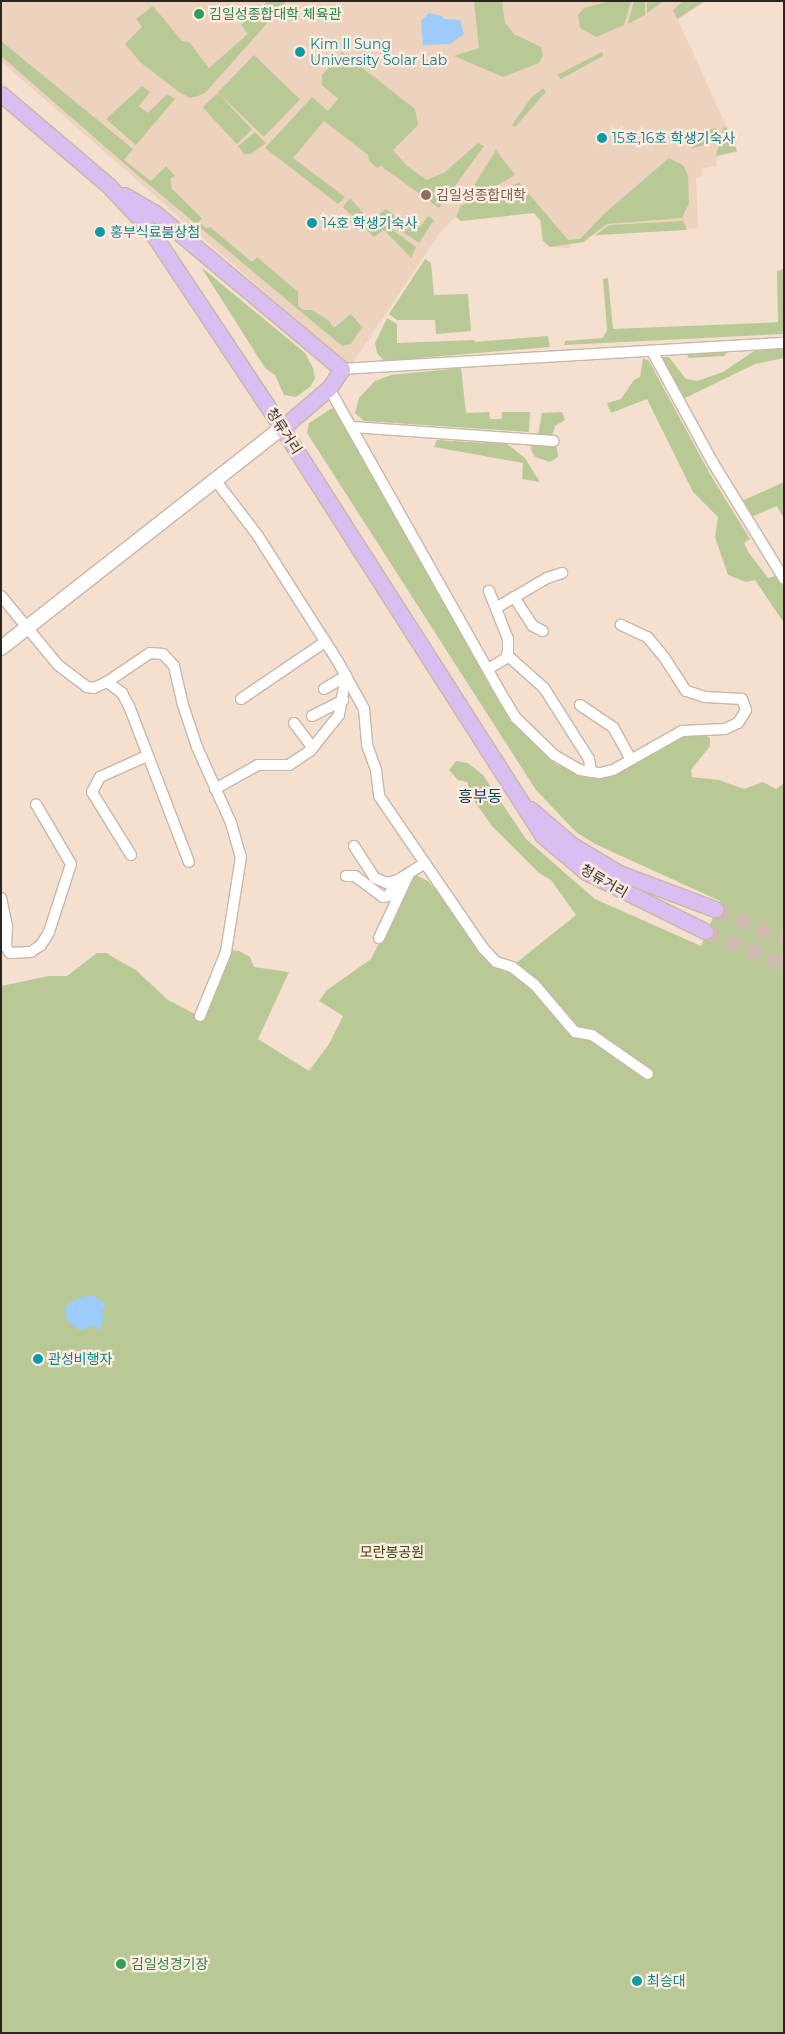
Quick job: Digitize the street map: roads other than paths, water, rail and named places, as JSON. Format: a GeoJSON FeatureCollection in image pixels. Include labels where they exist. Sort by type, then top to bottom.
{"type":"FeatureCollection","features":[{"type":"Feature","properties":{"kind":"main road","name":"청류거리"},"geometry":{"type":"LineString","coordinates":[[1,94],[109,186],[151,231],[282,428],[542,835],[564,856],[613,888],[705,932]]}},
{"type":"Feature","properties":{"kind":"main road"},"geometry":{"type":"LineString","coordinates":[[1,648],[282,428],[329,388],[342,369],[154,212],[109,186]]}},
{"type":"Feature","properties":{"kind":"main road","name":"청류거리"},"geometry":{"type":"LineString","coordinates":[[523,804],[593,859],[619,873],[715,909]]}},
{"type":"Feature","properties":{"kind":"street"},"geometry":{"type":"LineString","coordinates":[[342,369],[784,344]]}},
{"type":"Feature","properties":{"kind":"street"},"geometry":{"type":"LineString","coordinates":[[652,350],[712,463],[784,579]]}},
{"type":"Feature","properties":{"kind":"street"},"geometry":{"type":"LineString","coordinates":[[329,388],[516,718],[536,740],[566,765],[590,772],[613,770],[682,731],[734,726],[746,710],[738,697],[705,697],[686,691],[664,657],[647,637],[620,625]]}},
{"type":"Feature","properties":{"kind":"street"},"geometry":{"type":"LineString","coordinates":[[352,427],[554,441]]}},
{"type":"Feature","properties":{"kind":"street"},"geometry":{"type":"LineString","coordinates":[[216,481],[258,536],[346,676],[364,709],[367,745],[376,770],[379,796],[496,962],[512,967],[528,980],[575,1032],[592,1035],[648,1074]]}},
{"type":"Feature","properties":{"kind":"street"},"geometry":{"type":"LineString","coordinates":[[496,608],[547,578],[562,574]]}},
{"type":"Feature","properties":{"kind":"street"},"geometry":{"type":"LineString","coordinates":[[489,591],[508,639],[507,655]]}},
{"type":"Feature","properties":{"kind":"street"},"geometry":{"type":"LineString","coordinates":[[1,596],[29,627],[58,665],[87,687],[94,688],[107,682],[150,653],[157,651],[170,659],[197,747],[231,823],[242,857],[226,952],[200,1016]]}},
{"type":"Feature","properties":{"kind":"street"},"geometry":{"type":"LineString","coordinates":[[514,597],[533,626],[543,631]]}},
{"type":"Feature","properties":{"kind":"street"},"geometry":{"type":"LineString","coordinates":[[241,699],[325,642]]}},
{"type":"Feature","properties":{"kind":"street"},"geometry":{"type":"LineString","coordinates":[[488,669],[507,655]]}},
{"type":"Feature","properties":{"kind":"street"},"geometry":{"type":"LineString","coordinates":[[507,655],[544,688],[589,759],[590,772]]}},
{"type":"Feature","properties":{"kind":"street"},"geometry":{"type":"LineString","coordinates":[[324,689],[346,676]]}},
{"type":"Feature","properties":{"kind":"street"},"geometry":{"type":"LineString","coordinates":[[215,789],[258,765],[289,765],[312,748],[339,716],[346,676]]}},
{"type":"Feature","properties":{"kind":"street"},"geometry":{"type":"LineString","coordinates":[[107,682],[122,693],[189,862]]}},
{"type":"Feature","properties":{"kind":"street"},"geometry":{"type":"LineString","coordinates":[[312,716],[343,700]]}},
{"type":"Feature","properties":{"kind":"street"},"geometry":{"type":"LineString","coordinates":[[580,705],[613,727],[631,759]]}},
{"type":"Feature","properties":{"kind":"street"},"geometry":{"type":"LineString","coordinates":[[294,723],[312,748]]}},
{"type":"Feature","properties":{"kind":"street"},"geometry":{"type":"LineString","coordinates":[[131,854],[92,792],[100,778],[147,756]]}},
{"type":"Feature","properties":{"kind":"street"},"geometry":{"type":"LineString","coordinates":[[1,898],[7,927],[6,947],[10,953],[31,952],[41,945],[49,932],[71,864],[36,804]]}},
{"type":"Feature","properties":{"kind":"street"},"geometry":{"type":"LineString","coordinates":[[354,846],[375,878],[388,883],[398,880],[425,863]]}},
{"type":"Feature","properties":{"kind":"street"},"geometry":{"type":"LineString","coordinates":[[379,938],[410,873]]}},
{"type":"Feature","properties":{"kind":"street"},"geometry":{"type":"LineString","coordinates":[[346,876],[355,876],[382,897],[388,896],[398,880]]}},
{"type":"Feature","properties":{"kind":"water"},"geometry":{"type":"Polygon","coordinates":[[[429,13],[442,16],[444,19],[460,20],[464,34],[450,44],[423,45],[421,21],[429,13]]]}},
{"type":"Feature","properties":{"kind":"water"},"geometry":{"type":"Polygon","coordinates":[[[85,1296],[95,1296],[106,1306],[101,1312],[106,1317],[101,1322],[100,1330],[90,1326],[80,1331],[67,1320],[65,1309],[69,1303],[85,1296]]]}},
{"type":"Feature","properties":{"kind":"tunnel"},"geometry":{"type":"LineString","coordinates":[[715,909],[784,939]]}},
{"type":"Feature","properties":{"kind":"tunnel"},"geometry":{"type":"LineString","coordinates":[[705,931],[784,964]]}},
{"type":"Feature","properties":{"kind":"place","name":"김일성종합대학 체육관"},"geometry":{"type":"Point","coordinates":[199,14]}},
{"type":"Feature","properties":{"kind":"place","name":"Kim Il Sung University Solar Lab"},"geometry":{"type":"Point","coordinates":[300,52]}},
{"type":"Feature","properties":{"kind":"place","name":"15호,16호 학생기숙사"},"geometry":{"type":"Point","coordinates":[602,138]}},
{"type":"Feature","properties":{"kind":"place","name":"김일성종합대학"},"geometry":{"type":"Point","coordinates":[426,195]}},
{"type":"Feature","properties":{"kind":"place","name":"14호 학생기숙사"},"geometry":{"type":"Point","coordinates":[312,223]}},
{"type":"Feature","properties":{"kind":"place","name":"홍부식료붐상첨"},"geometry":{"type":"Point","coordinates":[100,232]}},
{"type":"Feature","properties":{"kind":"place","name":"관성비행자"},"geometry":{"type":"Point","coordinates":[38,1359]}},
{"type":"Feature","properties":{"kind":"place","name":"김일성경기장"},"geometry":{"type":"Point","coordinates":[121,1964]}},
{"type":"Feature","properties":{"kind":"place","name":"최승대"},"geometry":{"type":"Point","coordinates":[637,1981]}},
{"type":"Feature","properties":{"kind":"district","name":"흥부동"},"geometry":{"type":"Point","coordinates":[480,797]}},
{"type":"Feature","properties":{"kind":"park label","name":"모란봉공원"},"geometry":{"type":"Point","coordinates":[392,1552]}}]}
